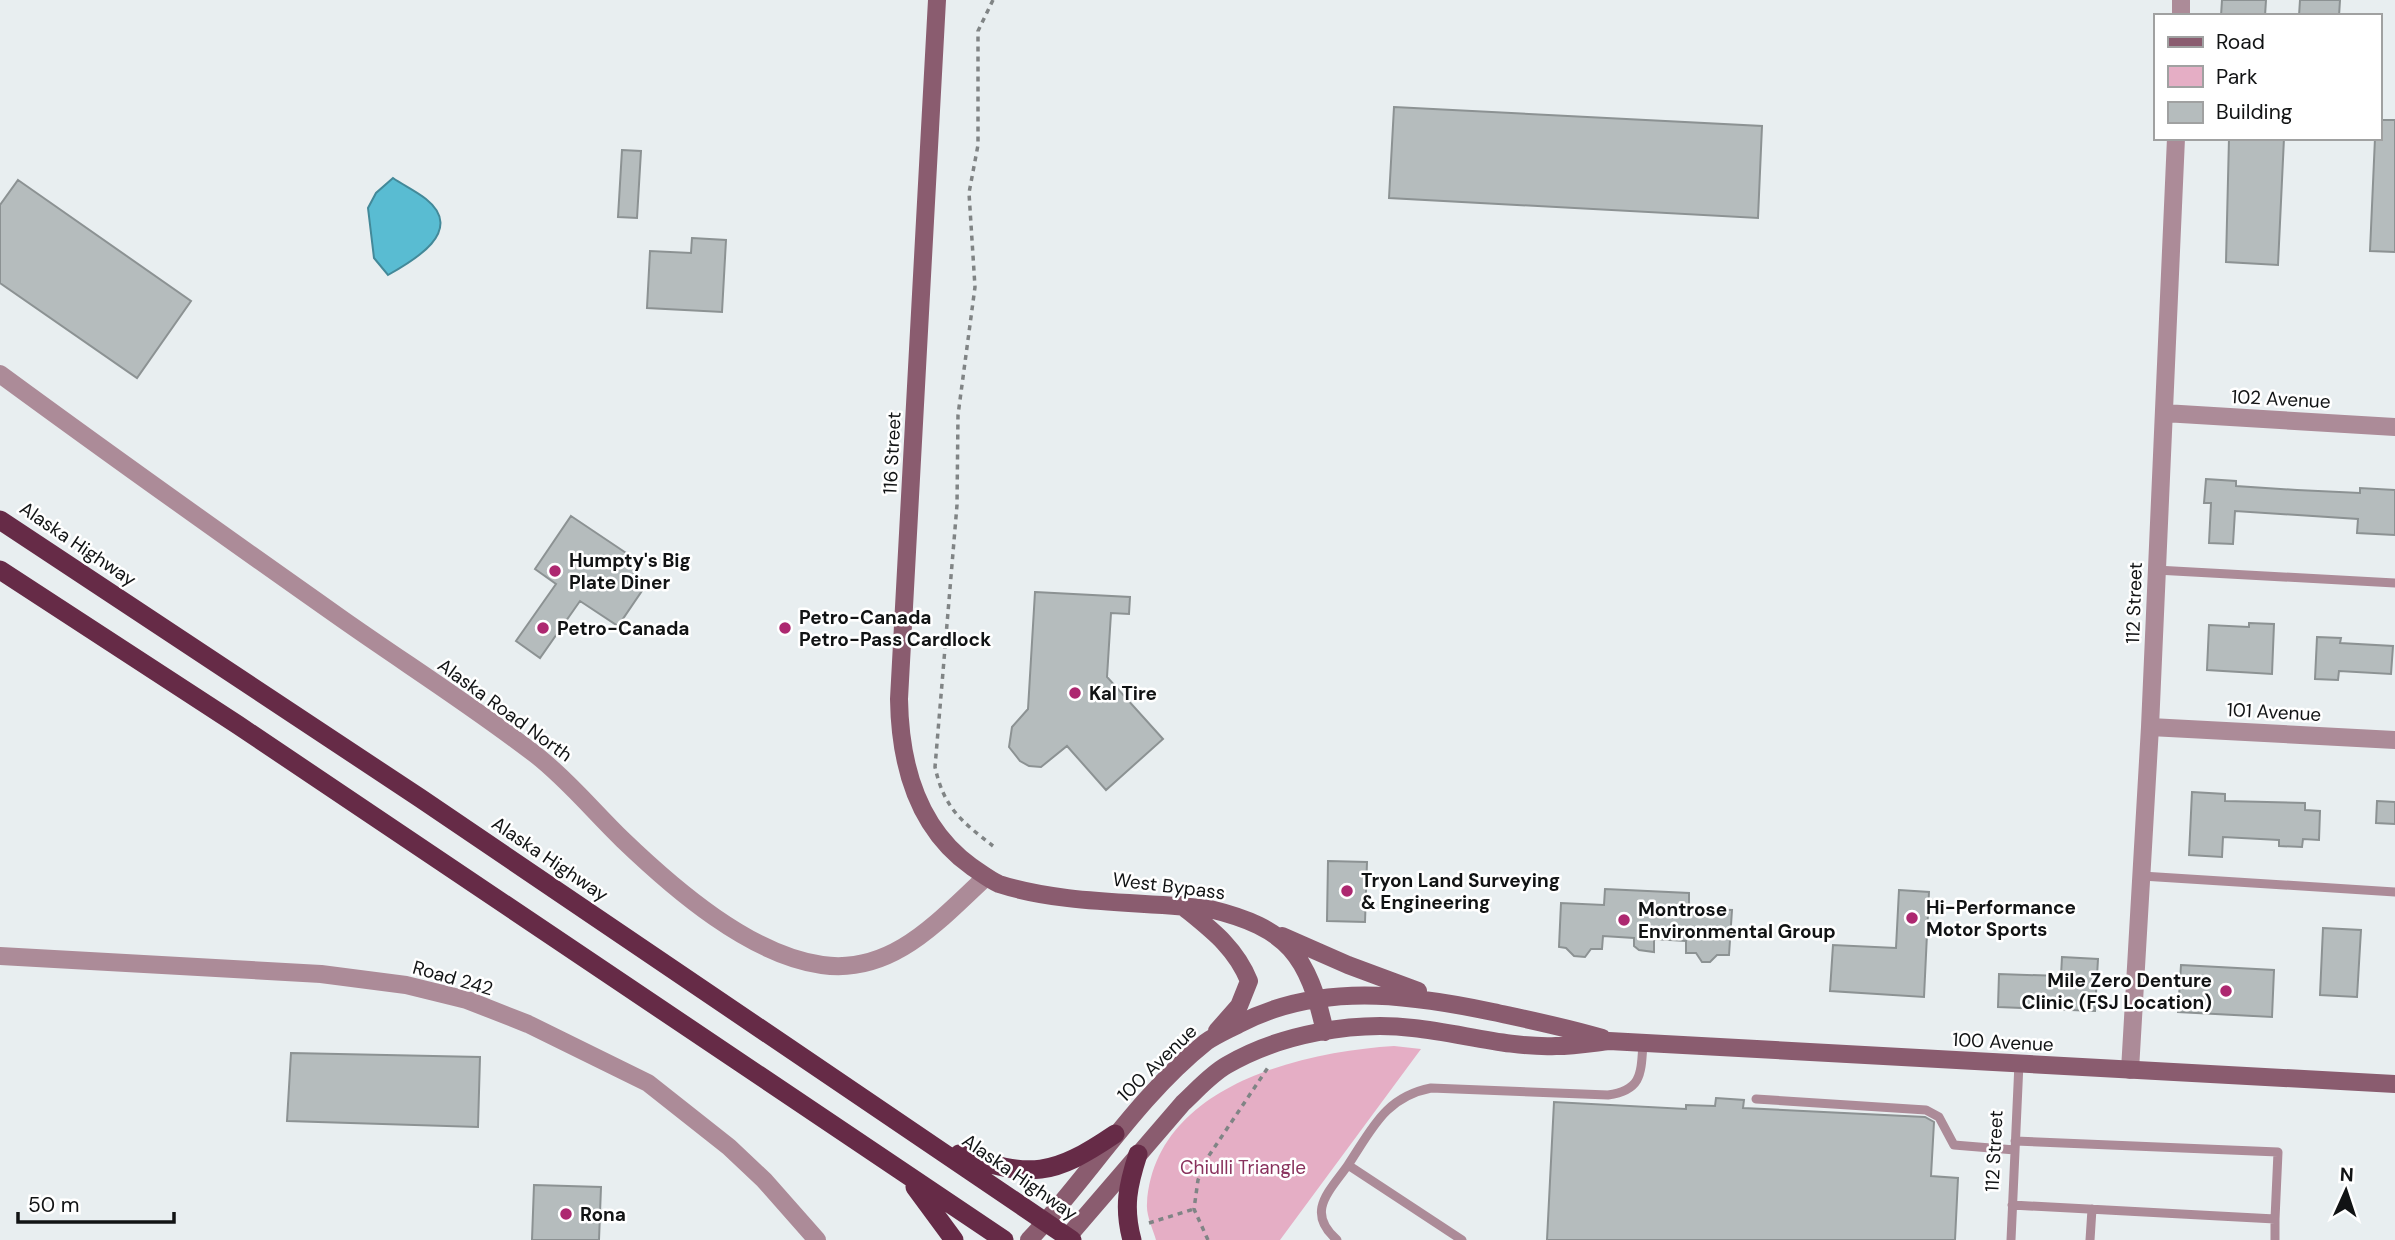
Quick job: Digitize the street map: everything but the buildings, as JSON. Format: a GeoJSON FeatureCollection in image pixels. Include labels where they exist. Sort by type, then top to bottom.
{"type":"FeatureCollection","features":[{"type":"Feature","properties":{"kind":"highway","name":"Alaska Highway"},"geometry":{"type":"LineString","coordinates":[[0,520],[936,1146],[1068,1239]]}},
{"type":"Feature","properties":{"kind":"highway"},"geometry":{"type":"LineString","coordinates":[[0,570],[261,740],[1004,1240]]}},
{"type":"Feature","properties":{"kind":"highway"},"geometry":{"type":"LineString","coordinates":[[936,1146],[990,1165],[1026,1171],[1051,1168],[1077,1160],[1115,1134]]}},
{"type":"Feature","properties":{"kind":"highway"},"geometry":{"type":"LineString","coordinates":[[1132,1240],[1125,1207],[1127,1188],[1139,1154]]}},
{"type":"Feature","properties":{"kind":"highway"},"geometry":{"type":"LineString","coordinates":[[906,1175],[954,1240]]}},
{"type":"Feature","properties":{"kind":"main road","name":"116 Street"},"geometry":{"type":"LineString","coordinates":[[937,0],[899,732],[905,766],[927,818],[944,842],[986,877]]}},
{"type":"Feature","properties":{"kind":"main road","name":"West Bypass"},"geometry":{"type":"LineString","coordinates":[[986,877],[996,883],[1045,895],[1181,905],[1236,915],[1274,932],[1305,965],[1318,998],[1325,1032]]}},
{"type":"Feature","properties":{"kind":"main road"},"geometry":{"type":"LineString","coordinates":[[1181,905],[1236,954],[1249,981],[1239,1006],[1209,1040]]}},
{"type":"Feature","properties":{"kind":"main road"},"geometry":{"type":"LineString","coordinates":[[1274,932],[1388,981],[1465,1006]]}},
{"type":"Feature","properties":{"kind":"main road","name":"100 Avenue"},"geometry":{"type":"LineString","coordinates":[[1029,1240],[1115,1134],[1209,1040],[1268,1011],[1318,998],[1368,994],[1465,1006],[1555,1023],[1609,1041]]}},
{"type":"Feature","properties":{"kind":"main road","name":"100 Avenue"},"geometry":{"type":"LineString","coordinates":[[1068,1239],[1183,1103],[1227,1065],[1273,1045],[1325,1032],[1360,1028],[1412,1028],[1510,1044],[1556,1046],[1609,1041],[2395,1084]]}},
{"type":"Feature","properties":{"kind":"street","name":"112 Street"},"geometry":{"type":"LineString","coordinates":[[2130,1070],[2150,727],[2176,140]]}},
{"type":"Feature","properties":{"kind":"street","name":"Alaska Road North"},"geometry":{"type":"LineString","coordinates":[[0,374],[192,514],[537,755],[662,874],[706,909],[764,947],[821,965],[877,961],[914,943],[986,877]]}},
{"type":"Feature","properties":{"kind":"street","name":"102 Avenue"},"geometry":{"type":"LineString","coordinates":[[2164,413],[2395,427]]}},
{"type":"Feature","properties":{"kind":"street","name":"101 Avenue"},"geometry":{"type":"LineString","coordinates":[[2150,727],[2395,740]]}},
{"type":"Feature","properties":{"kind":"street","name":"Road 242"},"geometry":{"type":"LineString","coordinates":[[0,956],[321,974],[406,985],[467,1000],[539,1030],[648,1083],[729,1147],[764,1180],[817,1240]]}},
{"type":"Feature","properties":{"kind":"lane"},"geometry":{"type":"LineString","coordinates":[[2156,570],[2395,583]]}},
{"type":"Feature","properties":{"kind":"lane"},"geometry":{"type":"LineString","coordinates":[[2142,876],[2395,892]]}},
{"type":"Feature","properties":{"kind":"lane"},"geometry":{"type":"LineString","coordinates":[[1337,1240],[1325,1228],[1320,1217],[1323,1200],[1385,1109],[1412,1092],[1431,1088],[1608,1095],[1623,1093],[1636,1084],[1642,1069],[1643,1043]]}},
{"type":"Feature","properties":{"kind":"lane","name":"112 Street"},"geometry":{"type":"LineString","coordinates":[[2011,1240],[2020,1063]]}},
{"type":"Feature","properties":{"kind":"lane"},"geometry":{"type":"LineString","coordinates":[[1756,1100],[1926,1110],[1939,1117],[1954,1145],[2278,1152],[2275,1240]]}},
{"type":"Feature","properties":{"kind":"lane"},"geometry":{"type":"LineString","coordinates":[[1348,1165],[1462,1240]]}},
{"type":"Feature","properties":{"kind":"lane"},"geometry":{"type":"LineString","coordinates":[[2012,1205],[2276,1219]]}},
{"type":"Feature","properties":{"kind":"lane"},"geometry":{"type":"LineString","coordinates":[[2090,1240],[2092,1209]]}},
{"type":"Feature","properties":{"kind":"path"},"geometry":{"type":"LineString","coordinates":[[993,0],[978,31],[978,145],[969,193],[975,287],[958,415],[957,505],[935,767],[940,790],[950,809],[993,846]]}},
{"type":"Feature","properties":{"kind":"path"},"geometry":{"type":"LineString","coordinates":[[1208,1240],[1194,1209],[1198,1180],[1208,1157],[1270,1064]]}},
{"type":"Feature","properties":{"kind":"path"},"geometry":{"type":"LineString","coordinates":[[1146,1224],[1194,1209]]}},
{"type":"Feature","properties":{"kind":"green space","name":"Chiulli Triangle"},"geometry":{"type":"Polygon","coordinates":[[[1394,1046],[1421,1049],[1280,1240],[1156,1240],[1147,1204],[1156,1164],[1175,1131],[1203,1104],[1238,1083],[1276,1068],[1316,1057],[1394,1046]]]}},
{"type":"Feature","properties":{"kind":"water"},"geometry":{"type":"Polygon","coordinates":[[[393,178],[426,199],[437,211],[440,222],[438,233],[431,244],[410,262],[388,275],[374,258],[368,208],[376,193],[393,178]]]}},
{"type":"Feature","properties":{"kind":"place","name":"Humpty's Big Plate Diner"},"geometry":{"type":"Point","coordinates":[555,571]}},
{"type":"Feature","properties":{"kind":"place","name":"Petro-Canada"},"geometry":{"type":"Point","coordinates":[543,628]}},
{"type":"Feature","properties":{"kind":"place","name":"Petro-Canada Petro-Pass Cardlock"},"geometry":{"type":"Point","coordinates":[785,628]}},
{"type":"Feature","properties":{"kind":"place","name":"Kal Tire"},"geometry":{"type":"Point","coordinates":[1075,693]}},
{"type":"Feature","properties":{"kind":"place","name":"Tryon Land Surveying & Engineering"},"geometry":{"type":"Point","coordinates":[1347,891]}},
{"type":"Feature","properties":{"kind":"place","name":"Hi-Performance Motor Sports"},"geometry":{"type":"Point","coordinates":[1912,918]}},
{"type":"Feature","properties":{"kind":"place","name":"Montrose Environmental Group"},"geometry":{"type":"Point","coordinates":[1624,920]}},
{"type":"Feature","properties":{"kind":"place","name":"Mile Zero Denture Clinic (FSJ Location)"},"geometry":{"type":"Point","coordinates":[2226,991]}},
{"type":"Feature","properties":{"kind":"place","name":"Rona"},"geometry":{"type":"Point","coordinates":[566,1214]}}]}
